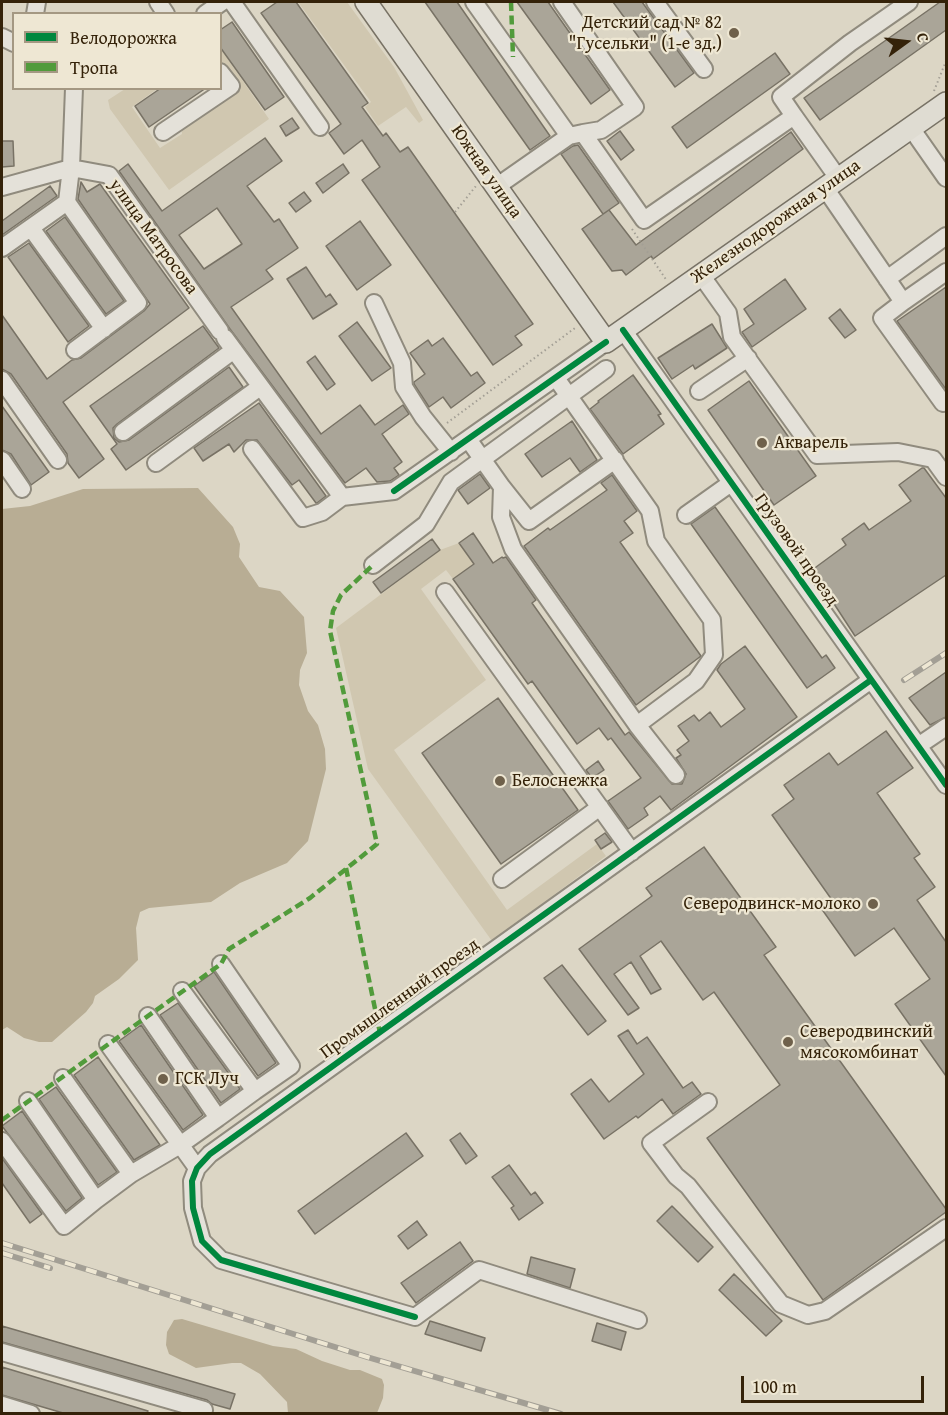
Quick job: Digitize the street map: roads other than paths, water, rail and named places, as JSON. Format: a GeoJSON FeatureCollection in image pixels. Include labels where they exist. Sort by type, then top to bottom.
{"type":"FeatureCollection","features":[{"type":"Feature","properties":{"kind":"main road","name":"Южная улица"},"geometry":{"type":"LineString","coordinates":[[366,2],[487,185],[614,336]]}},
{"type":"Feature","properties":{"kind":"main road","name":"Железнодорожная улица"},"geometry":{"type":"LineString","coordinates":[[614,336],[911,128],[940,97]]}},
{"type":"Feature","properties":{"kind":"street"},"geometry":{"type":"LineString","coordinates":[[208,12],[222,2]]}},
{"type":"Feature","properties":{"kind":"street"},"geometry":{"type":"LineString","coordinates":[[232,2],[320,127]]}},
{"type":"Feature","properties":{"kind":"street"},"geometry":{"type":"LineString","coordinates":[[474,2],[644,220],[794,116]]}},
{"type":"Feature","properties":{"kind":"street"},"geometry":{"type":"LineString","coordinates":[[487,185],[576,134],[601,130],[635,107],[562,2]]}},
{"type":"Feature","properties":{"kind":"street"},"geometry":{"type":"LineString","coordinates":[[654,2],[704,69]]}},
{"type":"Feature","properties":{"kind":"street"},"geometry":{"type":"LineString","coordinates":[[903,302],[887,279],[782,97],[850,43],[909,2]]}},
{"type":"Feature","properties":{"kind":"street"},"geometry":{"type":"LineString","coordinates":[[163,132],[231,86],[222,75]]}},
{"type":"Feature","properties":{"kind":"street"},"geometry":{"type":"LineString","coordinates":[[74,90],[71,168],[67,202],[138,303],[75,350]]}},
{"type":"Feature","properties":{"kind":"street"},"geometry":{"type":"LineString","coordinates":[[911,128],[946,178]]}},
{"type":"Feature","properties":{"kind":"street","name":"улица Матросова"},"geometry":{"type":"LineString","coordinates":[[2,187],[71,168],[109,175],[260,387],[342,497]]}},
{"type":"Feature","properties":{"kind":"street"},"geometry":{"type":"LineString","coordinates":[[2,248],[67,202]]}},
{"type":"Feature","properties":{"kind":"street"},"geometry":{"type":"LineString","coordinates":[[31,228],[104,329]]}},
{"type":"Feature","properties":{"kind":"street"},"geometry":{"type":"LineString","coordinates":[[887,279],[946,236]]}},
{"type":"Feature","properties":{"kind":"street"},"geometry":{"type":"LineString","coordinates":[[946,272],[882,318],[944,403],[946,401]]}},
{"type":"Feature","properties":{"kind":"street"},"geometry":{"type":"LineString","coordinates":[[701,275],[728,313],[732,337],[817,455],[898,452],[933,459],[946,477]]}},
{"type":"Feature","properties":{"kind":"street"},"geometry":{"type":"LineString","coordinates":[[374,303],[402,363],[404,387],[451,452]]}},
{"type":"Feature","properties":{"kind":"street"},"geometry":{"type":"LineString","coordinates":[[252,449],[303,518],[321,512],[342,497],[394,491],[614,336]]}},
{"type":"Feature","properties":{"kind":"street","name":"Грузовой проезд"},"geometry":{"type":"LineString","coordinates":[[614,336],[731,483],[946,785]]}},
{"type":"Feature","properties":{"kind":"street"},"geometry":{"type":"LineString","coordinates":[[123,432],[226,340]]}},
{"type":"Feature","properties":{"kind":"street"},"geometry":{"type":"LineString","coordinates":[[699,391],[748,358]]}},
{"type":"Feature","properties":{"kind":"street"},"geometry":{"type":"LineString","coordinates":[[373,565],[426,524],[452,482],[606,369]]}},
{"type":"Feature","properties":{"kind":"street"},"geometry":{"type":"LineString","coordinates":[[556,378],[650,510],[656,541],[712,620],[714,655],[696,681],[638,725]]}},
{"type":"Feature","properties":{"kind":"street"},"geometry":{"type":"LineString","coordinates":[[2,380],[58,460]]}},
{"type":"Feature","properties":{"kind":"street"},"geometry":{"type":"LineString","coordinates":[[156,463],[260,387]]}},
{"type":"Feature","properties":{"kind":"street"},"geometry":{"type":"LineString","coordinates":[[468,439],[529,522],[615,460]]}},
{"type":"Feature","properties":{"kind":"street"},"geometry":{"type":"LineString","coordinates":[[2,460],[22,489]]}},
{"type":"Feature","properties":{"kind":"street"},"geometry":{"type":"LineString","coordinates":[[686,515],[731,483]]}},
{"type":"Feature","properties":{"kind":"street"},"geometry":{"type":"LineString","coordinates":[[502,487],[501,517],[513,549],[676,775]]}},
{"type":"Feature","properties":{"kind":"street"},"geometry":{"type":"LineString","coordinates":[[445,592],[632,852]]}},
{"type":"Feature","properties":{"kind":"street","name":"Промышленный проезд"},"geometry":{"type":"LineString","coordinates":[[197,1168],[210,1154],[871,680]]}},
{"type":"Feature","properties":{"kind":"street"},"geometry":{"type":"LineString","coordinates":[[918,746],[946,727]]}},
{"type":"Feature","properties":{"kind":"street"},"geometry":{"type":"LineString","coordinates":[[502,879],[600,807]]}},
{"type":"Feature","properties":{"kind":"street"},"geometry":{"type":"LineString","coordinates":[[2,1141],[64,1226],[131,1174],[180,1145],[291,1066],[221,964]]}},
{"type":"Feature","properties":{"kind":"street"},"geometry":{"type":"LineString","coordinates":[[182,991],[255,1091]]}},
{"type":"Feature","properties":{"kind":"street"},"geometry":{"type":"LineString","coordinates":[[148,1016],[218,1118]]}},
{"type":"Feature","properties":{"kind":"street"},"geometry":{"type":"LineString","coordinates":[[108,1044],[197,1168],[192,1181],[193,1208],[202,1241],[221,1260],[416,1317],[479,1270],[638,1320]]}},
{"type":"Feature","properties":{"kind":"street"},"geometry":{"type":"LineString","coordinates":[[63,1078],[131,1174]]}},
{"type":"Feature","properties":{"kind":"street"},"geometry":{"type":"LineString","coordinates":[[28,1101],[96,1200]]}},
{"type":"Feature","properties":{"kind":"street"},"geometry":{"type":"LineString","coordinates":[[708,1102],[651,1143],[781,1304],[808,1315],[825,1311],[946,1228]]}},
{"type":"Feature","properties":{"kind":"street"},"geometry":{"type":"LineString","coordinates":[[2,1352],[204,1410],[203,1413]]}},
{"type":"Feature","properties":{"kind":"street"},"geometry":{"type":"LineString","coordinates":[[2,1405],[31,1413]]}},
{"type":"Feature","properties":{"kind":"railway"},"geometry":{"type":"LineString","coordinates":[[904,680],[946,653]]}},
{"type":"Feature","properties":{"kind":"railway"},"geometry":{"type":"LineString","coordinates":[[2,1243],[367,1357],[561,1414]]}},
{"type":"Feature","properties":{"kind":"railway"},"geometry":{"type":"LineString","coordinates":[[2,1253],[50,1268]]}},
{"type":"Feature","properties":{"kind":"place","name":"Детский сад № 82 \"Гусельки\" (1-е зд.)"},"geometry":{"type":"Point","coordinates":[734,33]}},
{"type":"Feature","properties":{"kind":"place","name":"Акварель"},"geometry":{"type":"Point","coordinates":[762,443]}},
{"type":"Feature","properties":{"kind":"place","name":"Белоснежка"},"geometry":{"type":"Point","coordinates":[500,781]}},
{"type":"Feature","properties":{"kind":"place","name":"Северодвинск-молоко"},"geometry":{"type":"Point","coordinates":[873,904]}},
{"type":"Feature","properties":{"kind":"place","name":"Северодвинский мясокомбинат"},"geometry":{"type":"Point","coordinates":[788,1042]}},
{"type":"Feature","properties":{"kind":"place","name":"ГСК Луч"},"geometry":{"type":"Point","coordinates":[163,1079]}}]}
